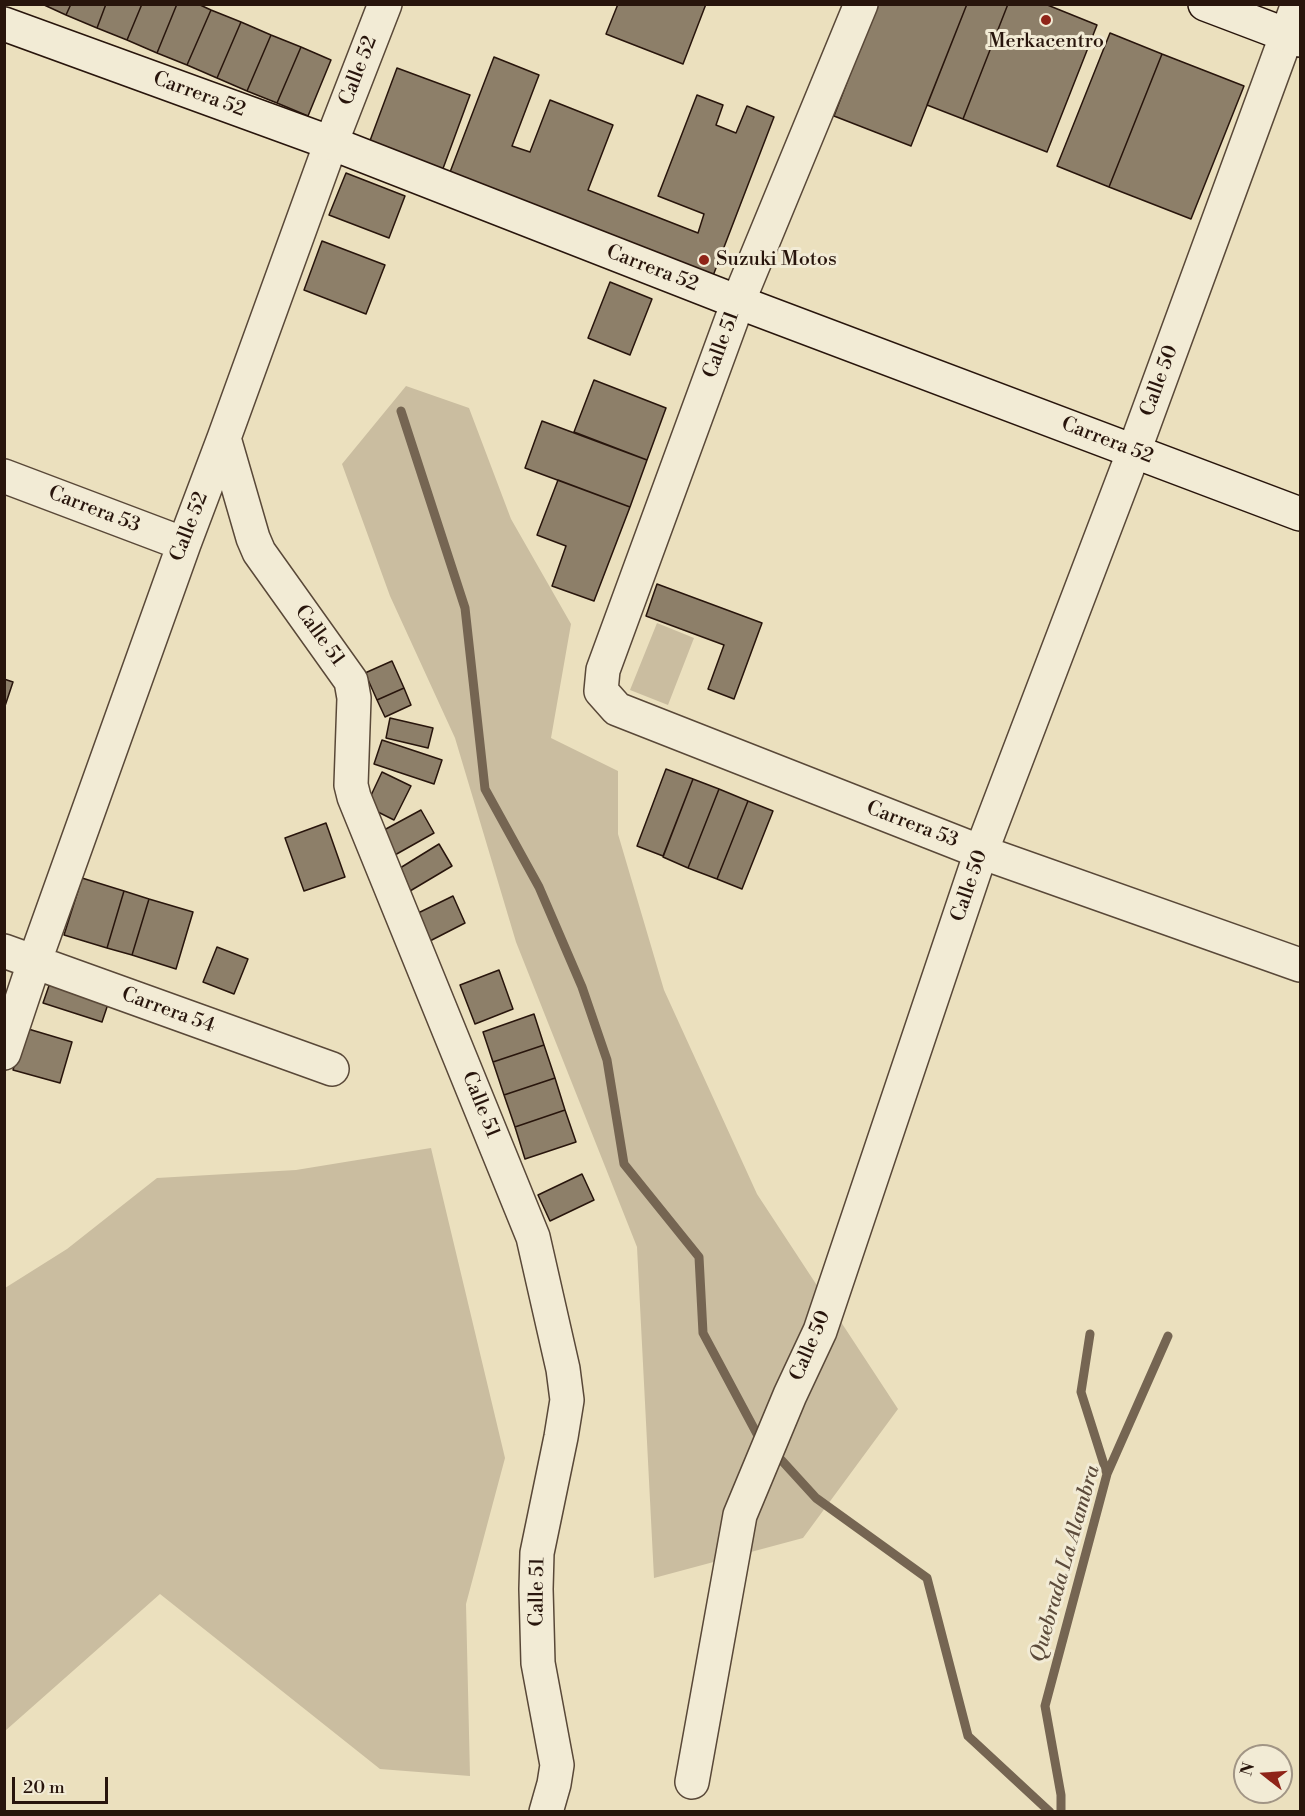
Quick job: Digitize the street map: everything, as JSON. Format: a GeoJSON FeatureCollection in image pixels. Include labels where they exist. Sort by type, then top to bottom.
{"type":"FeatureCollection","features":[{"type":"Feature","properties":{"kind":"street","name":"Calle 52"},"geometry":{"type":"LineString","coordinates":[[4,1053],[19,957],[225,438],[331,143],[385,4]]}},
{"type":"Feature","properties":{"kind":"street","name":"Calle 51"},"geometry":{"type":"LineString","coordinates":[[602,690],[603,670],[738,302],[861,4]]}},
{"type":"Feature","properties":{"kind":"street"},"geometry":{"type":"LineString","coordinates":[[1205,4],[1295,26]]}},
{"type":"Feature","properties":{"kind":"street","name":"Carrera 52"},"geometry":{"type":"LineString","coordinates":[[4,24],[331,143],[738,302],[1300,514]]}},
{"type":"Feature","properties":{"kind":"street","name":"Calle 50"},"geometry":{"type":"LineString","coordinates":[[692,1782],[740,1515],[790,1395],[820,1331],[981,852],[1295,26]]}},
{"type":"Feature","properties":{"kind":"street","name":"Calle 51"},"geometry":{"type":"LineString","coordinates":[[225,438],[253,538],[260,552],[351,681],[354,698],[351,785],[354,797],[533,1237],[563,1369],[567,1400],[537,1553],[538,1663],[557,1765],[546,1812]]}},
{"type":"Feature","properties":{"kind":"street","name":"Carrera 53"},"geometry":{"type":"LineString","coordinates":[[4,476],[184,544]]}},
{"type":"Feature","properties":{"kind":"street","name":"Carrera 53"},"geometry":{"type":"LineString","coordinates":[[602,690],[617,709],[981,852],[1300,966]]}},
{"type":"Feature","properties":{"kind":"street","name":"Carrera 54"},"geometry":{"type":"LineString","coordinates":[[19,957],[332,1069]]}},
{"type":"Feature","properties":{"kind":"shaded area"},"geometry":{"type":"Polygon","coordinates":[[[406,386],[469,408],[511,519],[571,624],[551,738],[618,771],[618,834],[664,990],[757,1194],[898,1409],[803,1538],[654,1578],[637,1247],[516,942],[455,738],[390,596],[342,464],[406,386]]]}},
{"type":"Feature","properties":{"kind":"shaded area"},"geometry":{"type":"Polygon","coordinates":[[[657,623],[694,638],[668,705],[630,690],[657,623]]]}},
{"type":"Feature","properties":{"kind":"shaded area"},"geometry":{"type":"Polygon","coordinates":[[[431,1148],[505,1458],[466,1604],[470,1776],[380,1769],[160,1594],[5,1731],[5,1288],[67,1249],[157,1178],[296,1170],[431,1148]]]}},
{"type":"Feature","properties":{"kind":"building"},"geometry":{"type":"Polygon","coordinates":[[[42,4],[71,4],[66,15],[42,4]]]}},
{"type":"Feature","properties":{"kind":"building"},"geometry":{"type":"Polygon","coordinates":[[[71,4],[106,4],[97,28],[66,15],[71,4]]]}},
{"type":"Feature","properties":{"kind":"building"},"geometry":{"type":"Polygon","coordinates":[[[106,4],[142,4],[127,40],[97,28],[106,4]]]}},
{"type":"Feature","properties":{"kind":"building"},"geometry":{"type":"Polygon","coordinates":[[[142,4],[177,4],[157,53],[127,40],[142,4]]]}},
{"type":"Feature","properties":{"kind":"building"},"geometry":{"type":"Polygon","coordinates":[[[177,4],[198,4],[211,10],[187,65],[157,53],[177,4]]]}},
{"type":"Feature","properties":{"kind":"building"},"geometry":{"type":"Polygon","coordinates":[[[618,4],[706,4],[683,64],[606,34],[618,4]]]}},
{"type":"Feature","properties":{"kind":"building"},"geometry":{"type":"Polygon","coordinates":[[[877,4],[967,4],[911,146],[834,116],[877,4]]]}},
{"type":"Feature","properties":{"kind":"building"},"geometry":{"type":"Polygon","coordinates":[[[967,4],[1008,4],[963,119],[927,105],[967,4]]]}},
{"type":"Feature","properties":{"kind":"building"},"geometry":{"type":"Polygon","coordinates":[[[1008,4],[1045,4],[1097,25],[1047,152],[963,119],[1008,4]]]}},
{"type":"Feature","properties":{"kind":"building"},"geometry":{"type":"Polygon","coordinates":[[[211,10],[241,22],[217,78],[187,65],[211,10]]]}},
{"type":"Feature","properties":{"kind":"building"},"geometry":{"type":"Polygon","coordinates":[[[241,22],[271,35],[247,91],[217,78],[241,22]]]}},
{"type":"Feature","properties":{"kind":"building"},"geometry":{"type":"Polygon","coordinates":[[[1110,33],[1162,54],[1109,187],[1057,166],[1110,33]]]}},
{"type":"Feature","properties":{"kind":"building"},"geometry":{"type":"Polygon","coordinates":[[[271,35],[301,47],[277,103],[247,91],[271,35]]]}},
{"type":"Feature","properties":{"kind":"building"},"geometry":{"type":"Polygon","coordinates":[[[301,47],[331,60],[308,116],[277,103],[301,47]]]}},
{"type":"Feature","properties":{"kind":"building"},"geometry":{"type":"Polygon","coordinates":[[[1162,54],[1244,86],[1191,219],[1109,187],[1162,54]]]}},
{"type":"Feature","properties":{"kind":"building"},"geometry":{"type":"Polygon","coordinates":[[[494,57],[539,75],[512,146],[530,152],[550,100],[613,125],[588,190],[698,233],[704,214],[658,196],[697,95],[723,105],[716,125],[736,133],[747,106],[774,117],[711,281],[447,180],[494,57]]]}},
{"type":"Feature","properties":{"kind":"building"},"geometry":{"type":"Polygon","coordinates":[[[397,68],[470,95],[441,174],[368,146],[397,68]]]}},
{"type":"Feature","properties":{"kind":"building"},"geometry":{"type":"Polygon","coordinates":[[[346,173],[405,196],[389,238],[329,215],[346,173]]]}},
{"type":"Feature","properties":{"kind":"building"},"geometry":{"type":"Polygon","coordinates":[[[322,241],[385,265],[366,314],[304,290],[322,241]]]}},
{"type":"Feature","properties":{"kind":"building"},"geometry":{"type":"Polygon","coordinates":[[[610,282],[652,299],[630,355],[588,338],[610,282]]]}},
{"type":"Feature","properties":{"kind":"building"},"geometry":{"type":"Polygon","coordinates":[[[594,380],[666,408],[647,460],[574,432],[594,380]]]}},
{"type":"Feature","properties":{"kind":"building"},"geometry":{"type":"Polygon","coordinates":[[[542,421],[647,460],[630,507],[525,468],[542,421]]]}},
{"type":"Feature","properties":{"kind":"building"},"geometry":{"type":"Polygon","coordinates":[[[558,480],[630,507],[594,601],[552,586],[566,546],[537,535],[558,480]]]}},
{"type":"Feature","properties":{"kind":"building"},"geometry":{"type":"Polygon","coordinates":[[[657,584],[762,623],[734,699],[708,689],[724,645],[646,616],[657,584]]]}},
{"type":"Feature","properties":{"kind":"building"},"geometry":{"type":"Polygon","coordinates":[[[392,661],[404,688],[377,700],[365,673],[392,661]]]}},
{"type":"Feature","properties":{"kind":"building"},"geometry":{"type":"Polygon","coordinates":[[[4,679],[13,682],[4,709],[4,679]]]}},
{"type":"Feature","properties":{"kind":"building"},"geometry":{"type":"Polygon","coordinates":[[[404,688],[411,705],[385,717],[377,700],[404,688]]]}},
{"type":"Feature","properties":{"kind":"building"},"geometry":{"type":"Polygon","coordinates":[[[390,718],[433,728],[428,748],[386,738],[390,718]]]}},
{"type":"Feature","properties":{"kind":"building"},"geometry":{"type":"Polygon","coordinates":[[[382,740],[442,760],[434,784],[374,764],[382,740]]]}},
{"type":"Feature","properties":{"kind":"building"},"geometry":{"type":"Polygon","coordinates":[[[666,769],[693,779],[663,856],[637,846],[666,769]]]}},
{"type":"Feature","properties":{"kind":"building"},"geometry":{"type":"Polygon","coordinates":[[[382,772],[411,786],[394,820],[366,806],[382,772]]]}},
{"type":"Feature","properties":{"kind":"building"},"geometry":{"type":"Polygon","coordinates":[[[693,779],[719,789],[688,868],[663,857],[693,779]]]}},
{"type":"Feature","properties":{"kind":"building"},"geometry":{"type":"Polygon","coordinates":[[[719,789],[748,801],[717,879],[688,868],[719,789]]]}},
{"type":"Feature","properties":{"kind":"building"},"geometry":{"type":"Polygon","coordinates":[[[748,801],[773,811],[742,889],[717,879],[748,801]]]}},
{"type":"Feature","properties":{"kind":"building"},"geometry":{"type":"Polygon","coordinates":[[[421,810],[434,833],[386,860],[373,836],[421,810]]]}},
{"type":"Feature","properties":{"kind":"building"},"geometry":{"type":"Polygon","coordinates":[[[326,823],[345,877],[304,891],[285,838],[326,823]]]}},
{"type":"Feature","properties":{"kind":"building"},"geometry":{"type":"Polygon","coordinates":[[[439,844],[452,866],[405,894],[392,873],[439,844]]]}},
{"type":"Feature","properties":{"kind":"building"},"geometry":{"type":"Polygon","coordinates":[[[82,878],[124,891],[107,948],[64,935],[82,878]]]}},
{"type":"Feature","properties":{"kind":"building"},"geometry":{"type":"Polygon","coordinates":[[[124,891],[149,899],[132,955],[107,948],[124,891]]]}},
{"type":"Feature","properties":{"kind":"building"},"geometry":{"type":"Polygon","coordinates":[[[453,896],[465,923],[426,943],[412,916],[453,896]]]}},
{"type":"Feature","properties":{"kind":"building"},"geometry":{"type":"Polygon","coordinates":[[[149,899],[193,912],[176,969],[132,955],[149,899]]]}},
{"type":"Feature","properties":{"kind":"building"},"geometry":{"type":"Polygon","coordinates":[[[217,947],[248,959],[234,994],[203,982],[217,947]]]}},
{"type":"Feature","properties":{"kind":"building"},"geometry":{"type":"Polygon","coordinates":[[[499,970],[513,1009],[475,1024],[460,985],[499,970]]]}},
{"type":"Feature","properties":{"kind":"building"},"geometry":{"type":"Polygon","coordinates":[[[52,977],[111,995],[102,1022],[43,1003],[52,977]]]}},
{"type":"Feature","properties":{"kind":"building"},"geometry":{"type":"Polygon","coordinates":[[[534,1014],[544,1045],[493,1062],[483,1032],[534,1014]]]}},
{"type":"Feature","properties":{"kind":"building"},"geometry":{"type":"Polygon","coordinates":[[[25,1028],[72,1042],[60,1083],[13,1070],[25,1028]]]}},
{"type":"Feature","properties":{"kind":"building"},"geometry":{"type":"Polygon","coordinates":[[[544,1045],[555,1078],[504,1095],[493,1062],[544,1045]]]}},
{"type":"Feature","properties":{"kind":"building"},"geometry":{"type":"Polygon","coordinates":[[[555,1078],[565,1110],[515,1127],[504,1095],[555,1078]]]}},
{"type":"Feature","properties":{"kind":"building"},"geometry":{"type":"Polygon","coordinates":[[[565,1110],[576,1142],[525,1159],[515,1127],[565,1110]]]}},
{"type":"Feature","properties":{"kind":"building"},"geometry":{"type":"Polygon","coordinates":[[[582,1174],[594,1200],[550,1221],[538,1195],[582,1174]]]}},
{"type":"Feature","properties":{"kind":"waterway"},"geometry":{"type":"LineString","coordinates":[[401,411],[465,608],[485,789],[539,887],[582,987],[607,1060],[624,1164],[699,1257],[703,1333],[757,1434],[765,1442]]}},
{"type":"Feature","properties":{"kind":"waterway"},"geometry":{"type":"LineString","coordinates":[[1090,1334],[1081,1392],[1107,1474]]}},
{"type":"Feature","properties":{"kind":"waterway","name":"Quebrada La Alambra"},"geometry":{"type":"LineString","coordinates":[[1061,1812],[1061,1795],[1045,1706],[1107,1474],[1168,1336]]}},
{"type":"Feature","properties":{"kind":"waterway"},"geometry":{"type":"LineString","coordinates":[[774,1452],[816,1498],[927,1578],[968,1736],[1050,1812]]}},
{"type":"Feature","properties":{"kind":"place","name":"Merkacentro"},"geometry":{"type":"Point","coordinates":[1046,20]}},
{"type":"Feature","properties":{"kind":"place","name":"Suzuki Motos"},"geometry":{"type":"Point","coordinates":[704,260]}}]}
